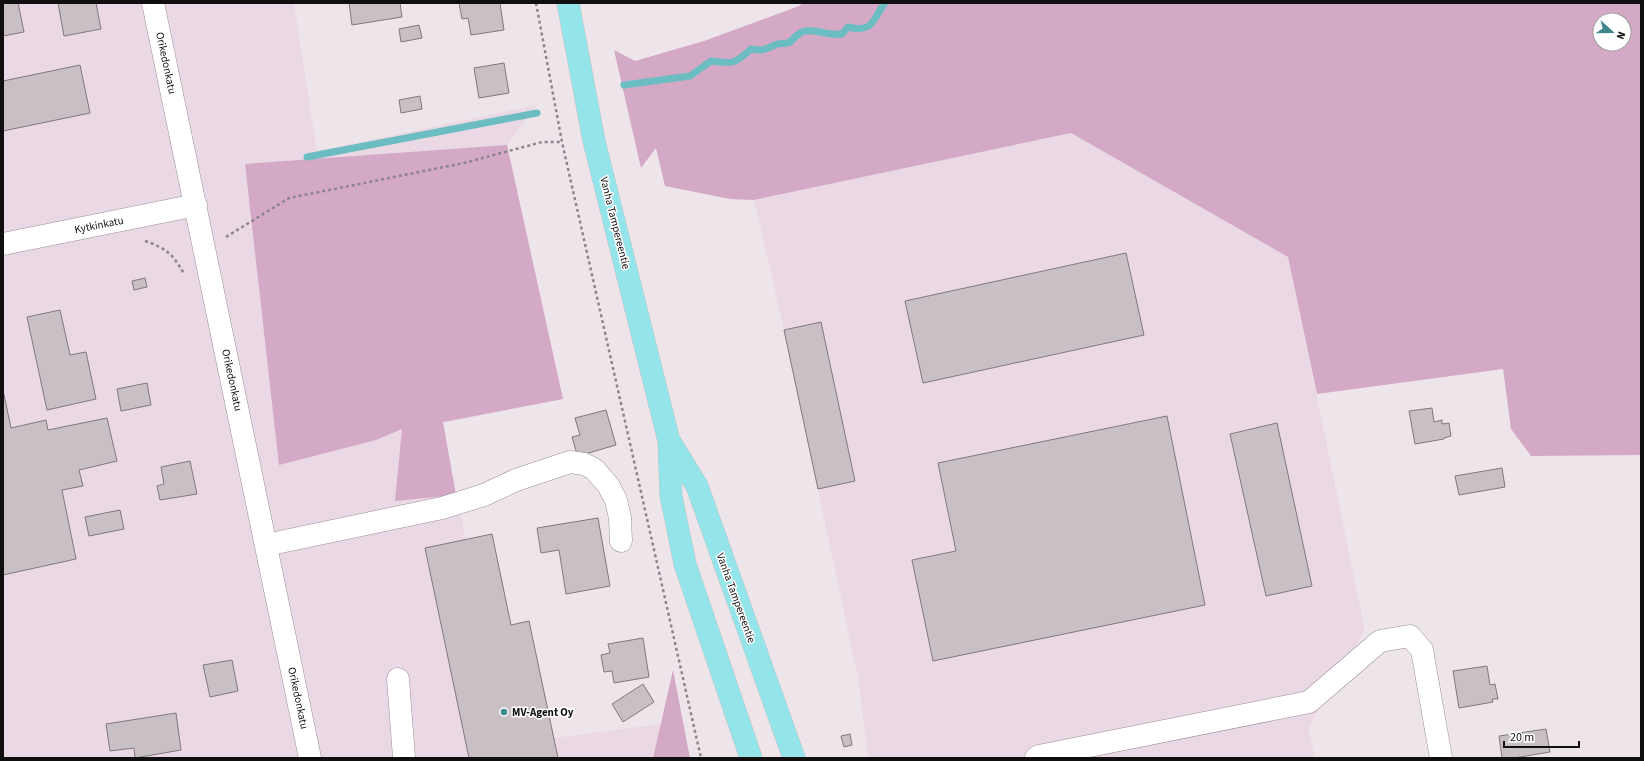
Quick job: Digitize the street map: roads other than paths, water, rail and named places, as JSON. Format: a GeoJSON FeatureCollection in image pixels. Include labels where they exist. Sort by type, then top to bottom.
{"type":"FeatureCollection","features":[{"type":"Feature","properties":{"kind":"main road","name":"Vanha Tampereentie"},"geometry":{"type":"LineString","coordinates":[[568,3],[594,141],[669,441],[671,496],[685,564],[751,758]]}},
{"type":"Feature","properties":{"kind":"main road","name":"Vanha Tampereentie"},"geometry":{"type":"LineString","coordinates":[[669,441],[697,486],[794,758]]}},
{"type":"Feature","properties":{"kind":"street","name":"Orikedonkatu"},"geometry":{"type":"LineString","coordinates":[[153,3],[310,758]]}},
{"type":"Feature","properties":{"kind":"street","name":"Kytkinkatu"},"geometry":{"type":"LineString","coordinates":[[3,244],[196,205]]}},
{"type":"Feature","properties":{"kind":"street"},"geometry":{"type":"LineString","coordinates":[[266,545],[369,515],[442,508],[484,495],[516,480],[570,462],[584,464],[594,469],[608,484],[616,500],[620,518],[621,541]]}},
{"type":"Feature","properties":{"kind":"street"},"geometry":{"type":"LineString","coordinates":[[1036,758],[1309,702],[1380,641],[1410,636],[1422,650],[1441,758]]}},
{"type":"Feature","properties":{"kind":"street"},"geometry":{"type":"LineString","coordinates":[[398,679],[404,758]]}},
{"type":"Feature","properties":{"kind":"waterway"},"geometry":{"type":"LineString","coordinates":[[624,85],[690,76],[711,61],[733,62],[741,58],[751,49],[764,50],[777,44],[788,43],[805,31],[842,34],[848,27],[868,27],[885,3]]}},
{"type":"Feature","properties":{"kind":"waterway"},"geometry":{"type":"LineString","coordinates":[[307,157],[537,113]]}},
{"type":"Feature","properties":{"kind":"place","name":"MV-Agent Oy"},"geometry":{"type":"Point","coordinates":[504,712]}}]}
